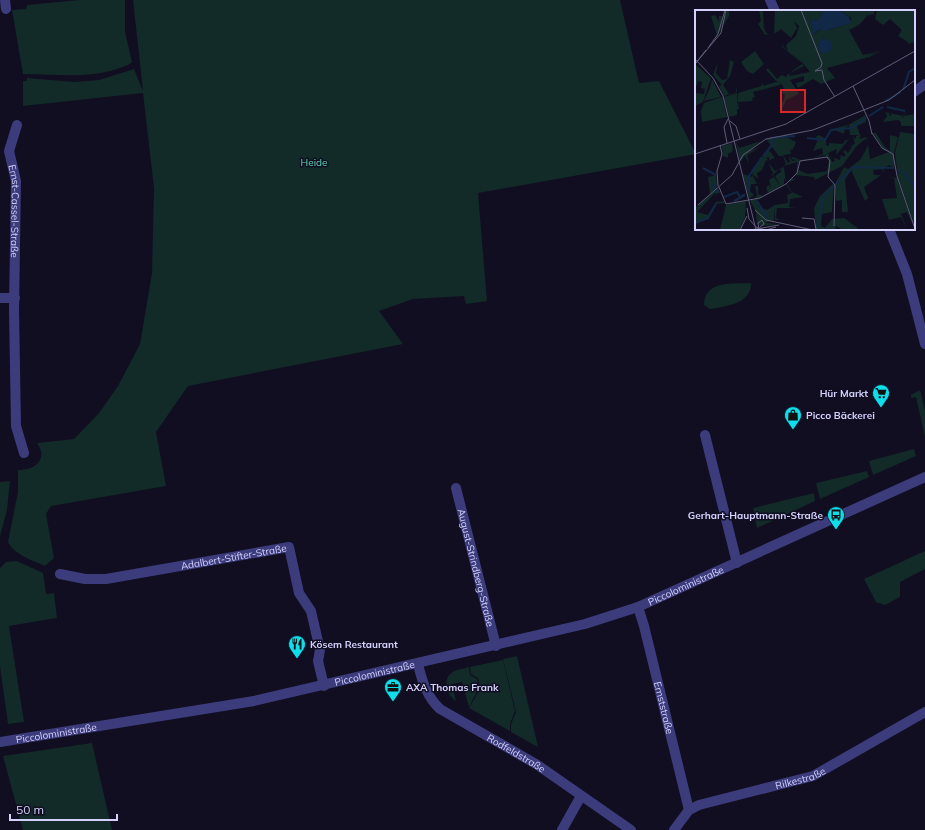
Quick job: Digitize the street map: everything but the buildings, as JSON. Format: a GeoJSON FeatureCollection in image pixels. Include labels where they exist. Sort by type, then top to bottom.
{"type":"FeatureCollection","features":[{"type":"Feature","properties":{"kind":"street"},"geometry":{"type":"LineString","coordinates":[[770,0],[775,10]]}},
{"type":"Feature","properties":{"kind":"street"},"geometry":{"type":"LineString","coordinates":[[915,91],[925,84]]}},
{"type":"Feature","properties":{"kind":"street","name":"Ernst-Cassel-Straße"},"geometry":{"type":"LineString","coordinates":[[17,125],[9,151],[16,181],[14,298],[16,426],[24,453]]}},
{"type":"Feature","properties":{"kind":"street"},"geometry":{"type":"LineString","coordinates":[[890,230],[921,311],[925,344]]}},
{"type":"Feature","properties":{"kind":"street"},"geometry":{"type":"LineString","coordinates":[[0,298],[14,298]]}},
{"type":"Feature","properties":{"kind":"street"},"geometry":{"type":"LineString","coordinates":[[705,435],[738,563]]}},
{"type":"Feature","properties":{"kind":"street","name":"Piccoloministraße"},"geometry":{"type":"LineString","coordinates":[[0,742],[228,706],[324,686],[585,624],[638,607],[925,477]]}},
{"type":"Feature","properties":{"kind":"street","name":"August-Strindberg-Straße"},"geometry":{"type":"LineString","coordinates":[[456,488],[496,646]]}},
{"type":"Feature","properties":{"kind":"street","name":"Adalbert-Stifter-Straße"},"geometry":{"type":"LineString","coordinates":[[60,574],[85,579],[106,579],[289,547],[299,593],[311,611],[320,650],[318,661],[324,686]]}},
{"type":"Feature","properties":{"kind":"street","name":"Ernststraße"},"geometry":{"type":"LineString","coordinates":[[638,607],[689,810]]}},
{"type":"Feature","properties":{"kind":"street","name":"Rodfeldstraße"},"geometry":{"type":"LineString","coordinates":[[418,664],[426,692],[432,702],[440,709],[536,764],[631,830]]}},
{"type":"Feature","properties":{"kind":"street","name":"Rilkestraße"},"geometry":{"type":"LineString","coordinates":[[689,810],[699,805],[813,776],[925,712]]}},
{"type":"Feature","properties":{"kind":"street"},"geometry":{"type":"LineString","coordinates":[[562,830],[582,796]]}},
{"type":"Feature","properties":{"kind":"street"},"geometry":{"type":"LineString","coordinates":[[674,830],[689,810]]}},
{"type":"Feature","properties":{"kind":"green space"},"geometry":{"type":"Polygon","coordinates":[[[79,0],[125,0],[125,32],[132,62],[117,69],[94,74],[23,74],[12,10],[26,9],[27,5],[79,0]]]}},
{"type":"Feature","properties":{"kind":"green space","name":"Heide"},"geometry":{"type":"Polygon","coordinates":[[[133,0],[620,0],[639,83],[659,81],[695,154],[478,193],[487,301],[466,304],[464,296],[413,299],[379,311],[403,344],[188,386],[156,432],[166,486],[51,506],[46,514],[54,558],[45,566],[19,554],[8,542],[18,492],[18,470],[24,470],[38,463],[41,454],[37,443],[74,439],[99,413],[118,386],[140,344],[152,273],[154,188],[143,93],[23,106],[23,81],[27,81],[27,78],[74,82],[99,80],[134,69],[143,91],[133,0]]]}},
{"type":"Feature","properties":{"kind":"green space"},"geometry":{"type":"Polygon","coordinates":[[[751,283],[747,296],[737,303],[710,309],[704,305],[705,297],[714,287],[729,284],[751,283]]]}},
{"type":"Feature","properties":{"kind":"green space"},"geometry":{"type":"Polygon","coordinates":[[[920,390],[925,411],[925,437],[916,397],[911,398],[911,395],[920,390]]]}},
{"type":"Feature","properties":{"kind":"green space"},"geometry":{"type":"Polygon","coordinates":[[[914,449],[916,456],[873,475],[869,461],[914,449]]]}},
{"type":"Feature","properties":{"kind":"green space"},"geometry":{"type":"Polygon","coordinates":[[[867,471],[869,477],[820,499],[816,483],[867,471]]]}},
{"type":"Feature","properties":{"kind":"green space"},"geometry":{"type":"Polygon","coordinates":[[[10,481],[7,510],[0,536],[0,482],[10,481]]]}},
{"type":"Feature","properties":{"kind":"green space"},"geometry":{"type":"Polygon","coordinates":[[[814,493],[815,501],[757,528],[753,508],[814,493]]]}},
{"type":"Feature","properties":{"kind":"green space"},"geometry":{"type":"Polygon","coordinates":[[[925,551],[925,569],[900,582],[900,597],[885,605],[876,602],[864,579],[925,551]]]}},
{"type":"Feature","properties":{"kind":"green space"},"geometry":{"type":"Polygon","coordinates":[[[17,561],[43,573],[46,594],[54,593],[57,618],[9,626],[24,722],[8,724],[0,666],[0,568],[6,562],[17,561]]]}},
{"type":"Feature","properties":{"kind":"green space"},"geometry":{"type":"Polygon","coordinates":[[[517,656],[538,747],[511,732],[511,724],[516,712],[503,659],[517,656]]]}},
{"type":"Feature","properties":{"kind":"green space"},"geometry":{"type":"Polygon","coordinates":[[[503,660],[515,711],[510,724],[510,731],[469,708],[480,689],[478,678],[471,674],[470,667],[503,660]]]}},
{"type":"Feature","properties":{"kind":"green space"},"geometry":{"type":"Polygon","coordinates":[[[469,667],[470,675],[477,679],[479,688],[469,707],[462,682],[452,684],[456,701],[450,695],[446,683],[449,675],[453,672],[469,667]]]}},
{"type":"Feature","properties":{"kind":"green space"},"geometry":{"type":"Polygon","coordinates":[[[92,743],[112,830],[23,830],[3,756],[92,743]]]}},
{"type":"Feature","properties":{"kind":"place","name":"Hür Markt"},"geometry":{"type":"Point","coordinates":[881,408]}},
{"type":"Feature","properties":{"kind":"place","name":"Picco Bäckerei"},"geometry":{"type":"Point","coordinates":[793,430]}},
{"type":"Feature","properties":{"kind":"place","name":"Gerhart-Hauptmann-Straße"},"geometry":{"type":"Point","coordinates":[836,530]}},
{"type":"Feature","properties":{"kind":"place","name":"Kösem Restaurant"},"geometry":{"type":"Point","coordinates":[297,659]}},
{"type":"Feature","properties":{"kind":"place","name":"AXA Thomas Frank"},"geometry":{"type":"Point","coordinates":[393,702]}}]}
